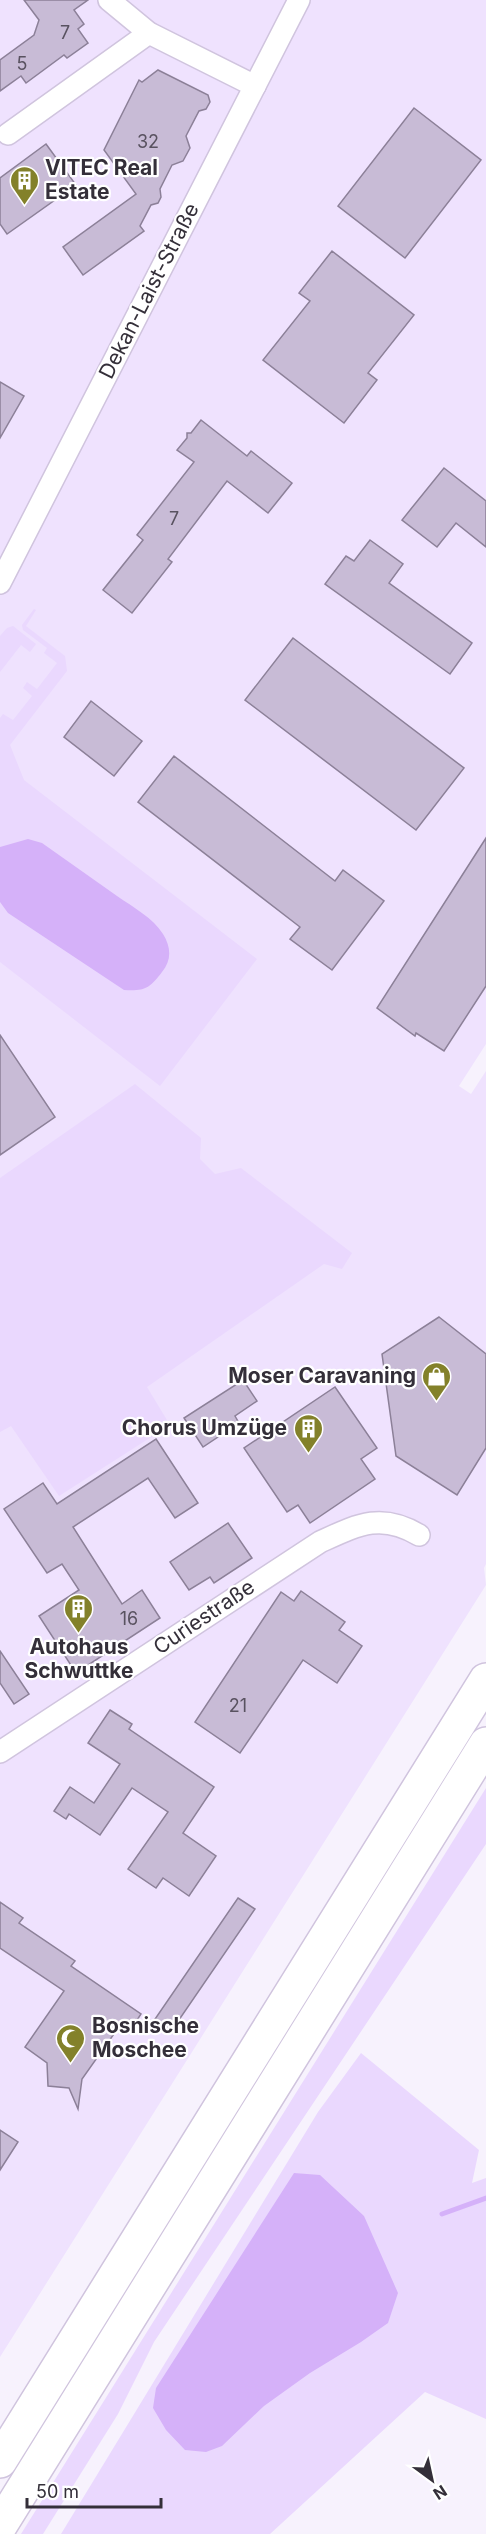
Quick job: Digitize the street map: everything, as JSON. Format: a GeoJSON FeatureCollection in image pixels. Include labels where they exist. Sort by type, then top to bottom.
{"type":"FeatureCollection","features":[{"type":"Feature","properties":{"kind":"highway"},"geometry":{"type":"LineString","coordinates":[[0,2461],[486,1680]]}},
{"type":"Feature","properties":{"kind":"highway"},"geometry":{"type":"LineString","coordinates":[[0,2526],[486,1744]]}},
{"type":"Feature","properties":{"kind":"street"},"geometry":{"type":"LineString","coordinates":[[110,0],[149,33],[255,86]]}},
{"type":"Feature","properties":{"kind":"street","name":"Dekan-Laist-Straße"},"geometry":{"type":"LineString","coordinates":[[0,583],[5,560],[299,0]]}},
{"type":"Feature","properties":{"kind":"street"},"geometry":{"type":"LineString","coordinates":[[8,134],[149,33]]}},
{"type":"Feature","properties":{"kind":"street","name":"Curiestraße"},"geometry":{"type":"LineString","coordinates":[[0,1752],[320,1542],[356,1526],[387,1521],[405,1526],[419,1535]]}},
{"type":"Feature","properties":{"kind":"shaded area"},"geometry":{"type":"Polygon","coordinates":[[[0,0],[486,0],[486,1044],[459,1086],[471,1094],[486,1071],[486,1564],[484,1568],[486,1585],[0,2357],[0,0]]]}},
{"type":"Feature","properties":{"kind":"shaded area"},"geometry":{"type":"Polygon","coordinates":[[[34,609],[36,610],[26,626],[65,656],[67,671],[10,745],[24,780],[257,959],[160,1086],[0,962],[0,718],[3,714],[13,720],[32,696],[23,688],[27,682],[37,689],[57,663],[44,653],[47,648],[23,630],[22,625],[34,609]]]}},
{"type":"Feature","properties":{"kind":"shaded area"},"geometry":{"type":"Polygon","coordinates":[[[13,626],[36,644],[30,652],[21,645],[0,672],[0,636],[7,628],[13,626]]]}},
{"type":"Feature","properties":{"kind":"shaded area"},"geometry":{"type":"Polygon","coordinates":[[[28,839],[42,843],[142,913],[159,928],[168,944],[169,958],[168,963],[150,985],[137,990],[124,990],[8,913],[0,902],[0,847],[28,839]]]}},
{"type":"Feature","properties":{"kind":"shaded area"},"geometry":{"type":"Polygon","coordinates":[[[135,1084],[201,1138],[200,1159],[215,1174],[241,1168],[352,1253],[342,1269],[324,1264],[147,1387],[170,1425],[59,1496],[11,1426],[0,1432],[0,1178],[135,1084]]]}},
{"type":"Feature","properties":{"kind":"shaded area"},"geometry":{"type":"Polygon","coordinates":[[[486,1788],[486,1844],[154,2342],[118,2414],[43,2534],[21,2534],[486,1788]]]}},
{"type":"Feature","properties":{"kind":"shaded area"},"geometry":{"type":"Polygon","coordinates":[[[361,2053],[479,2150],[472,2183],[486,2178],[486,2419],[425,2392],[270,2534],[61,2534],[318,2112],[361,2053]]]}},
{"type":"Feature","properties":{"kind":"shaded area"},"geometry":{"type":"Polygon","coordinates":[[[294,2173],[320,2175],[364,2216],[398,2293],[388,2323],[310,2373],[264,2406],[222,2446],[206,2452],[185,2450],[166,2430],[153,2408],[156,2388],[294,2173]]]}},
{"type":"Feature","properties":{"kind":"building"},"geometry":{"type":"Polygon","coordinates":[[[24,0],[88,0],[74,10],[84,24],[78,29],[88,43],[67,58],[64,55],[26,83],[21,76],[0,91],[0,60],[34,35],[39,20],[24,0]]]}},
{"type":"Feature","properties":{"kind":"building"},"geometry":{"type":"Polygon","coordinates":[[[158,70],[208,95],[210,102],[206,109],[199,111],[186,136],[190,148],[183,161],[172,165],[160,189],[161,197],[158,203],[151,205],[140,226],[144,231],[83,275],[63,247],[136,194],[104,150],[139,80],[142,82],[158,70]]]}},
{"type":"Feature","properties":{"kind":"building"},"geometry":{"type":"Polygon","coordinates":[[[414,108],[481,160],[405,258],[338,206],[414,108]]]}},
{"type":"Feature","properties":{"kind":"building","name":"VITEC Real Estate"},"geometry":{"type":"Polygon","coordinates":[[[46,144],[76,185],[7,234],[0,224],[0,178],[46,144]]]}},
{"type":"Feature","properties":{"kind":"building"},"geometry":{"type":"Polygon","coordinates":[[[332,251],[414,315],[368,373],[377,380],[344,423],[263,360],[310,301],[299,293],[332,251]]]}},
{"type":"Feature","properties":{"kind":"building"},"geometry":{"type":"Polygon","coordinates":[[[0,382],[24,396],[0,438],[0,382]]]}},
{"type":"Feature","properties":{"kind":"building"},"geometry":{"type":"Polygon","coordinates":[[[201,420],[247,456],[251,451],[292,483],[268,513],[227,481],[168,559],[172,562],[132,613],[103,590],[143,540],[137,535],[194,462],[177,450],[187,438],[187,433],[191,433],[201,420]]]}},
{"type":"Feature","properties":{"kind":"building"},"geometry":{"type":"Polygon","coordinates":[[[444,468],[486,501],[486,547],[456,523],[437,547],[402,520],[444,468]]]}},
{"type":"Feature","properties":{"kind":"building"},"geometry":{"type":"Polygon","coordinates":[[[370,540],[403,564],[389,583],[472,643],[450,674],[325,584],[346,556],[354,561],[370,540]]]}},
{"type":"Feature","properties":{"kind":"building"},"geometry":{"type":"Polygon","coordinates":[[[293,638],[464,768],[416,830],[245,700],[293,638]]]}},
{"type":"Feature","properties":{"kind":"building"},"geometry":{"type":"Polygon","coordinates":[[[91,701],[142,741],[114,776],[64,737],[91,701]]]}},
{"type":"Feature","properties":{"kind":"building"},"geometry":{"type":"Polygon","coordinates":[[[174,756],[335,881],[343,870],[384,901],[332,970],[290,939],[300,927],[138,802],[174,756]]]}},
{"type":"Feature","properties":{"kind":"building"},"geometry":{"type":"Polygon","coordinates":[[[486,838],[486,986],[444,1051],[416,1033],[415,1036],[377,1008],[486,838]]]}},
{"type":"Feature","properties":{"kind":"building"},"geometry":{"type":"Polygon","coordinates":[[[0,1035],[55,1117],[0,1155],[0,1035]]]}},
{"type":"Feature","properties":{"kind":"building","name":"Moser Caravaning"},"geometry":{"type":"Polygon","coordinates":[[[439,1317],[486,1354],[486,1448],[457,1495],[396,1456],[382,1354],[439,1317]]]}},
{"type":"Feature","properties":{"kind":"building"},"geometry":{"type":"Polygon","coordinates":[[[243,1380],[257,1401],[235,1416],[239,1423],[203,1447],[184,1418],[243,1380]]]}},
{"type":"Feature","properties":{"kind":"building","name":"Chorus Umzüge"},"geometry":{"type":"Polygon","coordinates":[[[335,1387],[377,1448],[361,1459],[375,1479],[310,1523],[298,1505],[287,1512],[244,1448],[335,1387]]]}},
{"type":"Feature","properties":{"kind":"building"},"geometry":{"type":"Polygon","coordinates":[[[156,1439],[198,1503],[175,1518],[148,1478],[73,1527],[122,1604],[142,1590],[160,1618],[76,1673],[39,1616],[79,1590],[62,1564],[47,1573],[4,1509],[43,1483],[57,1504],[156,1439]]]}},
{"type":"Feature","properties":{"kind":"building"},"geometry":{"type":"Polygon","coordinates":[[[228,1523],[252,1558],[214,1583],[210,1577],[189,1590],[170,1562],[228,1523]]]}},
{"type":"Feature","properties":{"kind":"building"},"geometry":{"type":"Polygon","coordinates":[[[301,1591],[345,1622],[339,1630],[362,1646],[337,1683],[303,1660],[240,1753],[195,1722],[281,1592],[294,1601],[301,1591]]]}},
{"type":"Feature","properties":{"kind":"building"},"geometry":{"type":"Polygon","coordinates":[[[0,1651],[29,1694],[14,1704],[0,1683],[0,1651]]]}},
{"type":"Feature","properties":{"kind":"building"},"geometry":{"type":"Polygon","coordinates":[[[110,1710],[132,1724],[129,1729],[214,1787],[183,1833],[216,1856],[189,1896],[163,1878],[156,1888],[128,1869],[168,1812],[132,1788],[100,1835],[69,1814],[66,1819],[54,1811],[70,1787],[94,1803],[120,1764],[88,1743],[110,1710]]]}},
{"type":"Feature","properties":{"kind":"building"},"geometry":{"type":"Polygon","coordinates":[[[238,1898],[255,1909],[170,2033],[153,2022],[238,1898]]]}},
{"type":"Feature","properties":{"kind":"building"},"geometry":{"type":"Polygon","coordinates":[[[0,1902],[23,1918],[19,1923],[75,1961],[71,1966],[141,2014],[130,2031],[121,2024],[82,2079],[78,2109],[69,2088],[48,2086],[47,2063],[25,2047],[64,1991],[0,1948],[0,1902]]]}},
{"type":"Feature","properties":{"kind":"building"},"geometry":{"type":"Polygon","coordinates":[[[0,2130],[18,2142],[0,2170],[0,2130]]]}},
{"type":"Feature","properties":{"kind":"waterway"},"geometry":{"type":"LineString","coordinates":[[442,2214],[486,2198]]}},
{"type":"Feature","properties":{"kind":"place","name":"VITEC Real Estate"},"geometry":{"type":"Point","coordinates":[24,206]}},
{"type":"Feature","properties":{"kind":"place","name":"Moser Caravaning"},"geometry":{"type":"Point","coordinates":[437,1402]}},
{"type":"Feature","properties":{"kind":"place","name":"Chorus Umzüge"},"geometry":{"type":"Point","coordinates":[308,1454]}},
{"type":"Feature","properties":{"kind":"place","name":"Autohaus Schwuttke"},"geometry":{"type":"Point","coordinates":[79,1634]}},
{"type":"Feature","properties":{"kind":"place","name":"Bosnische Moschee"},"geometry":{"type":"Point","coordinates":[71,2064]}}]}
